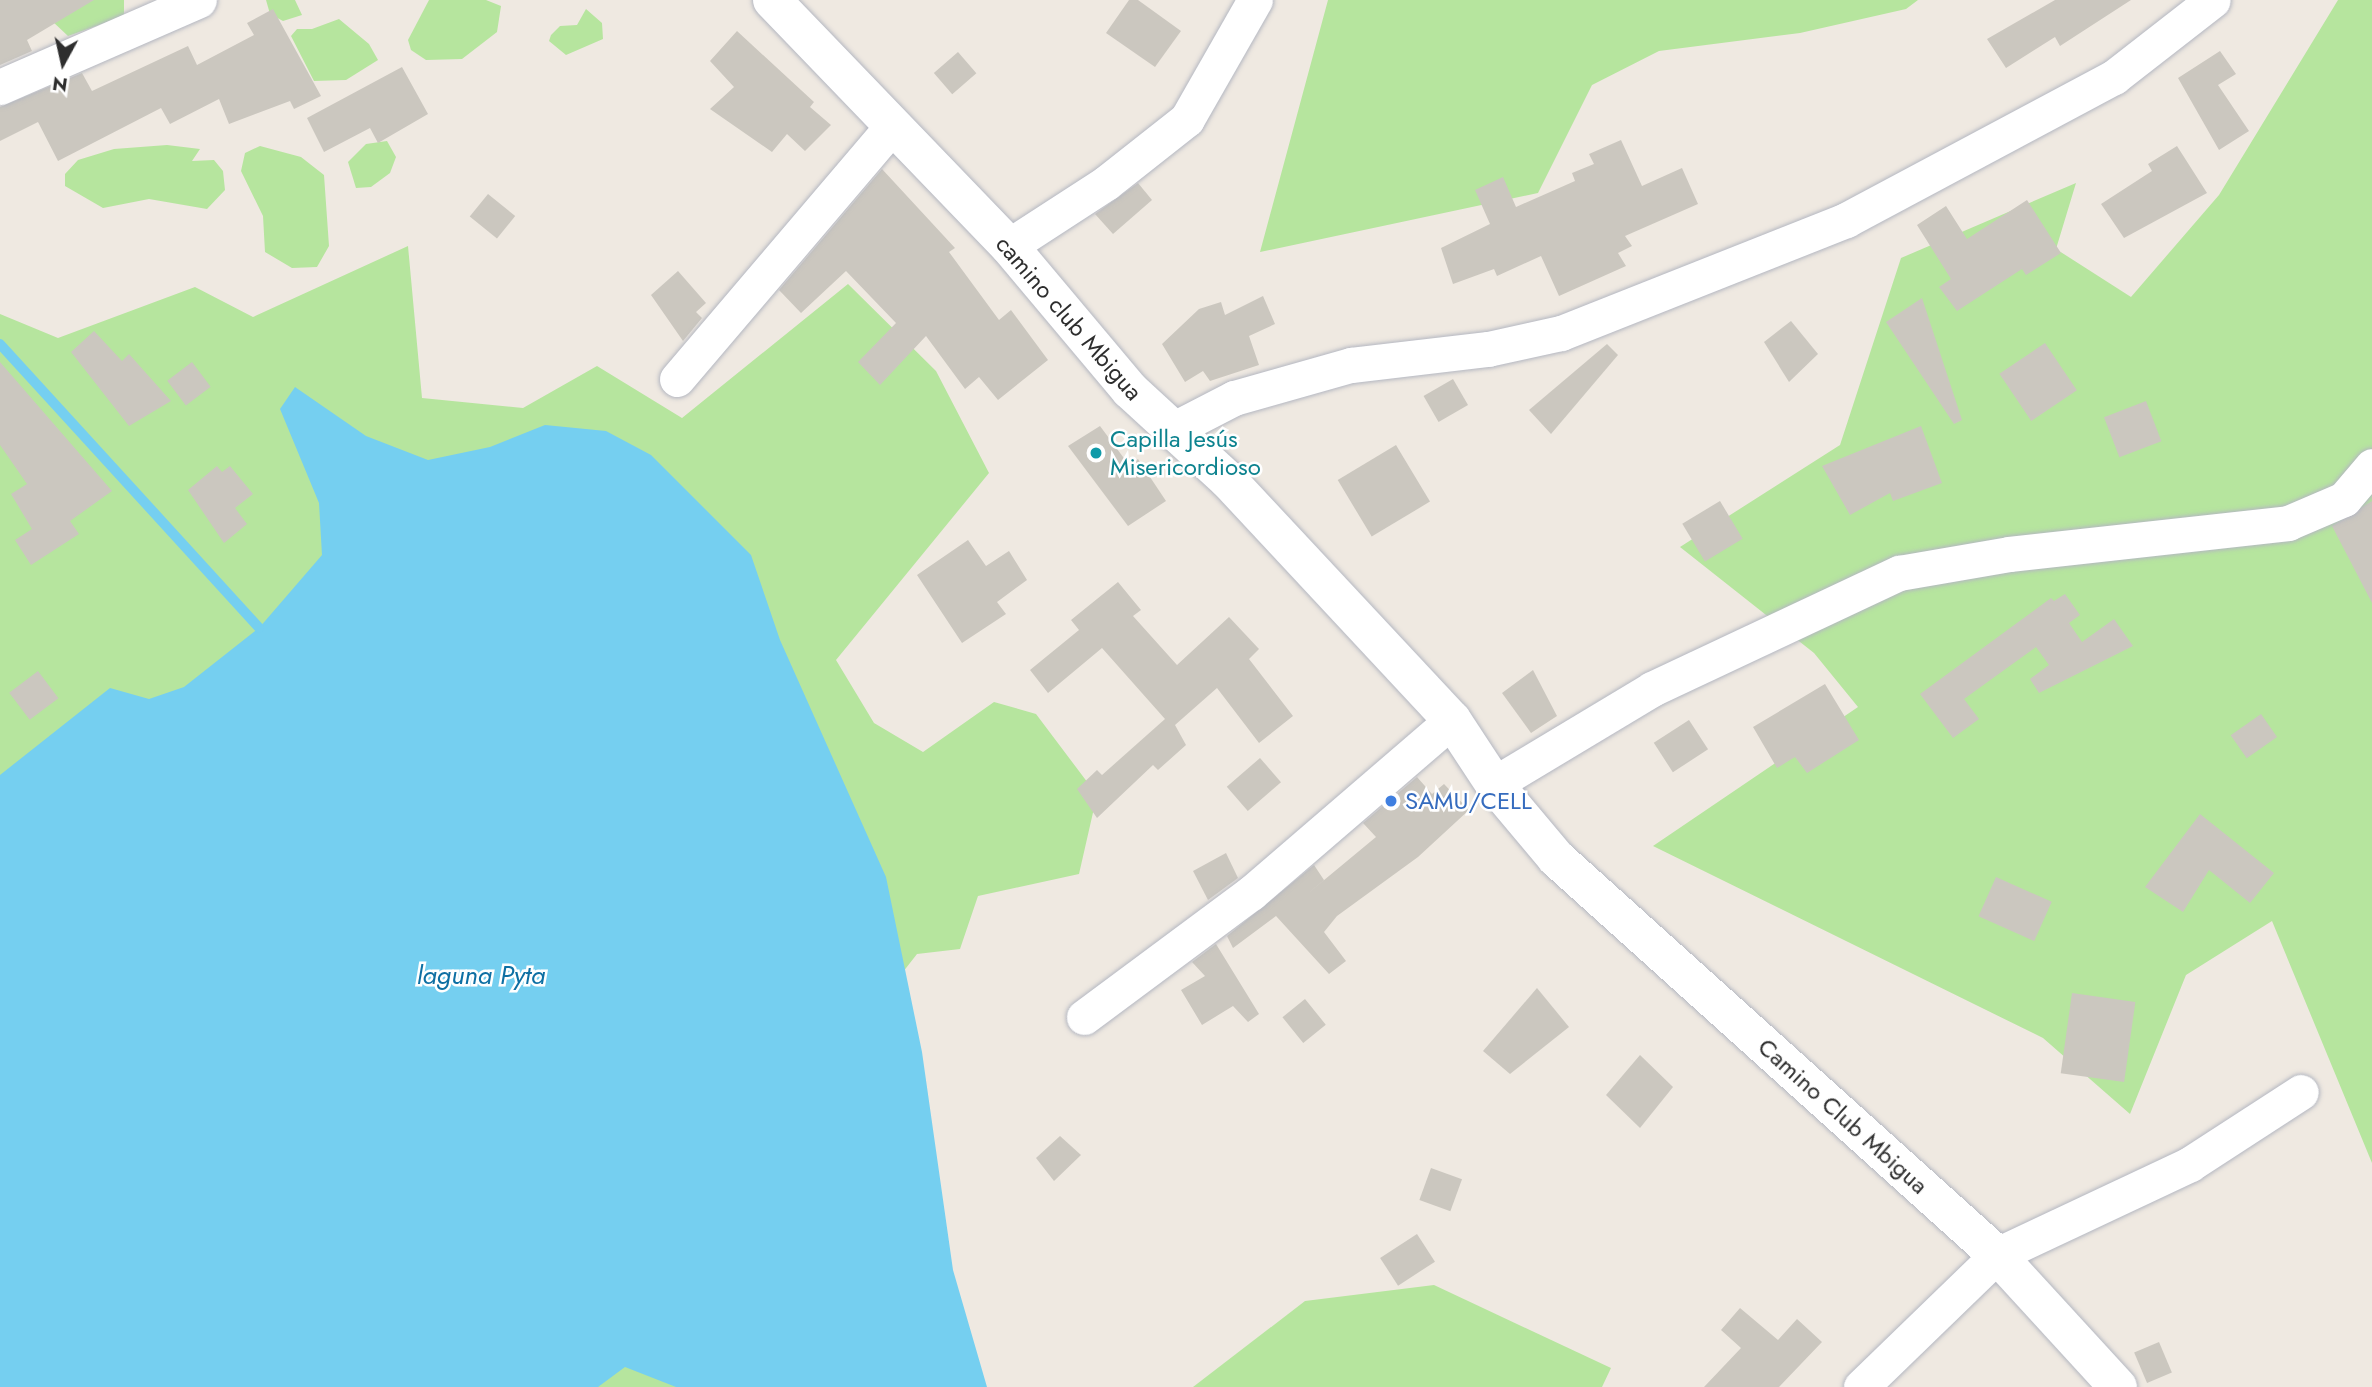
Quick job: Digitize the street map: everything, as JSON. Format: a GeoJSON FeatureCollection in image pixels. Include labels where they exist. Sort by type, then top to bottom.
{"type":"FeatureCollection","features":[{"type":"Feature","properties":{"kind":"main road","name":"camino club Mbigua"},"geometry":{"type":"LineString","coordinates":[[772,0],[1009,246],[1170,431],[1228,480],[1452,720],[1494,784],[1556,858]]}},
{"type":"Feature","properties":{"kind":"main road","name":"Camino Club Mbigua"},"geometry":{"type":"LineString","coordinates":[[1556,858],[1997,1255],[2118,1387]]}},
{"type":"Feature","properties":{"kind":"street"},"geometry":{"type":"LineString","coordinates":[[0,86],[199,0]]}},
{"type":"Feature","properties":{"kind":"street"},"geometry":{"type":"LineString","coordinates":[[1009,246],[1106,183],[1187,119],[1255,0]]}},
{"type":"Feature","properties":{"kind":"street"},"geometry":{"type":"LineString","coordinates":[[1170,431],[1234,398],[1351,365],[1488,349],[1561,332],[1846,220],[2114,77],[2213,0]]}},
{"type":"Feature","properties":{"kind":"street"},"geometry":{"type":"LineString","coordinates":[[677,379],[893,125]]}},
{"type":"Feature","properties":{"kind":"street"},"geometry":{"type":"LineString","coordinates":[[1494,784],[1652,689],[1899,573],[2009,554],[2288,523],[2344,499],[2372,466]]}},
{"type":"Feature","properties":{"kind":"street"},"geometry":{"type":"LineString","coordinates":[[1084,1017],[1251,893],[1452,720]]}},
{"type":"Feature","properties":{"kind":"street"},"geometry":{"type":"LineString","coordinates":[[1861,1387],[1997,1255],[2190,1164],[2301,1092]]}},
{"type":"Feature","properties":{"kind":"green space"},"geometry":{"type":"Polygon","coordinates":[[[56,0],[124,0],[124,16],[68,36],[51,20],[56,0]]]}},
{"type":"Feature","properties":{"kind":"green space"},"geometry":{"type":"Polygon","coordinates":[[[266,0],[295,0],[302,15],[283,21],[270,14],[266,0]]]}},
{"type":"Feature","properties":{"kind":"green space"},"geometry":{"type":"Polygon","coordinates":[[[429,0],[486,0],[501,6],[497,32],[462,59],[426,60],[411,50],[408,40],[429,0]]]}},
{"type":"Feature","properties":{"kind":"green space"},"geometry":{"type":"Polygon","coordinates":[[[1328,0],[1918,0],[1906,9],[1800,33],[1659,51],[1592,85],[1538,193],[1260,252],[1328,0]]]}},
{"type":"Feature","properties":{"kind":"green space"},"geometry":{"type":"Polygon","coordinates":[[[2338,0],[2372,0],[2372,1163],[2272,921],[2186,975],[2130,1114],[2043,1038],[1653,846],[1858,707],[1814,653],[1680,547],[1840,445],[1901,258],[2076,183],[2056,249],[2131,297],[2219,195],[2338,0]]]}},
{"type":"Feature","properties":{"kind":"green space"},"geometry":{"type":"Polygon","coordinates":[[[586,9],[602,23],[603,39],[566,55],[549,41],[551,35],[560,26],[577,25],[586,9]]]}},
{"type":"Feature","properties":{"kind":"green space"},"geometry":{"type":"Polygon","coordinates":[[[339,19],[369,44],[378,60],[346,80],[314,81],[291,36],[297,29],[312,29],[339,19]]]}},
{"type":"Feature","properties":{"kind":"green space"},"geometry":{"type":"Polygon","coordinates":[[[387,141],[396,157],[390,173],[371,187],[356,188],[348,162],[366,144],[387,141]]]}},
{"type":"Feature","properties":{"kind":"green space"},"geometry":{"type":"Polygon","coordinates":[[[167,145],[200,149],[192,161],[214,160],[223,171],[225,190],[207,209],[149,199],[103,208],[65,186],[65,174],[78,160],[114,149],[167,145]]]}},
{"type":"Feature","properties":{"kind":"green space"},"geometry":{"type":"Polygon","coordinates":[[[260,146],[301,157],[324,175],[329,246],[317,267],[292,268],[265,252],[263,216],[241,171],[245,153],[260,146]]]}},
{"type":"Feature","properties":{"kind":"green space","name":"laguna Pyta"},"geometry":{"type":"Polygon","coordinates":[[[408,246],[422,398],[523,408],[597,366],[682,418],[848,284],[936,371],[989,473],[836,660],[874,723],[923,752],[994,702],[1036,714],[1097,795],[1079,874],[978,896],[960,949],[917,954],[885,995],[965,1387],[0,1387],[0,314],[58,338],[195,287],[253,317],[408,246]]]}},
{"type":"Feature","properties":{"kind":"green space"},"geometry":{"type":"Polygon","coordinates":[[[1434,1285],[1611,1368],[1602,1387],[1193,1387],[1305,1301],[1434,1285]]]}},
{"type":"Feature","properties":{"kind":"water","name":"laguna Pyta"},"geometry":{"type":"Polygon","coordinates":[[[295,387],[366,436],[428,460],[490,447],[545,425],[606,431],[651,455],[751,555],[780,640],[886,877],[922,1052],[953,1270],[987,1387],[676,1387],[625,1367],[598,1387],[0,1387],[0,775],[110,688],[149,699],[184,687],[259,628],[322,555],[319,503],[280,409],[295,387]]]}},
{"type":"Feature","properties":{"kind":"building"},"geometry":{"type":"Polygon","coordinates":[[[0,0],[94,0],[27,40],[32,51],[0,65],[0,0]]]}},
{"type":"Feature","properties":{"kind":"building"},"geometry":{"type":"Polygon","coordinates":[[[1129,0],[1138,0],[1181,31],[1155,67],[1106,33],[1129,0]]]}},
{"type":"Feature","properties":{"kind":"building"},"geometry":{"type":"Polygon","coordinates":[[[2055,0],[2131,0],[2060,46],[2055,37],[2006,68],[1987,39],[2055,0]]]}},
{"type":"Feature","properties":{"kind":"building"},"geometry":{"type":"Polygon","coordinates":[[[273,9],[321,96],[294,109],[290,101],[229,124],[219,99],[170,124],[161,108],[58,161],[38,122],[0,141],[0,107],[82,73],[92,91],[188,46],[197,65],[254,35],[247,23],[273,9]]]}},
{"type":"Feature","properties":{"kind":"building"},"geometry":{"type":"Polygon","coordinates":[[[737,31],[814,102],[810,107],[831,125],[805,151],[787,134],[772,152],[710,109],[734,87],[710,61],[737,31]]]}},
{"type":"Feature","properties":{"kind":"building"},"geometry":{"type":"Polygon","coordinates":[[[2220,51],[2236,74],[2218,85],[2249,131],[2219,150],[2178,78],[2220,51]]]}},
{"type":"Feature","properties":{"kind":"building"},"geometry":{"type":"Polygon","coordinates":[[[958,52],[976,73],[952,94],[934,73],[958,52]]]}},
{"type":"Feature","properties":{"kind":"building"},"geometry":{"type":"Polygon","coordinates":[[[402,67],[428,114],[378,143],[370,128],[324,152],[307,118],[402,67]]]}},
{"type":"Feature","properties":{"kind":"building"},"geometry":{"type":"Polygon","coordinates":[[[1621,140],[1642,186],[1682,168],[1698,204],[1625,236],[1632,246],[1618,253],[1626,266],[1559,296],[1541,256],[1497,276],[1494,269],[1453,284],[1441,248],[1490,224],[1475,190],[1503,177],[1516,207],[1575,181],[1572,173],[1594,164],[1589,154],[1621,140]]]}},
{"type":"Feature","properties":{"kind":"building"},"geometry":{"type":"Polygon","coordinates":[[[2177,146],[2207,193],[2124,238],[2101,204],[2152,171],[2148,164],[2177,146]]]}},
{"type":"Feature","properties":{"kind":"building"},"geometry":{"type":"Polygon","coordinates":[[[882,169],[955,248],[949,252],[999,320],[1011,310],[1048,360],[998,400],[979,377],[965,389],[926,336],[880,385],[858,362],[896,323],[846,271],[801,313],[779,290],[882,169]]]}},
{"type":"Feature","properties":{"kind":"building"},"geometry":{"type":"Polygon","coordinates":[[[1138,183],[1152,200],[1113,234],[1095,214],[1138,183]]]}},
{"type":"Feature","properties":{"kind":"building"},"geometry":{"type":"Polygon","coordinates":[[[488,194],[515,216],[497,239],[470,217],[488,194]]]}},
{"type":"Feature","properties":{"kind":"building"},"geometry":{"type":"Polygon","coordinates":[[[2027,200],[2061,253],[2026,275],[2022,269],[1957,311],[1939,287],[1951,279],[1917,225],[1946,206],[1967,239],[2027,200]]]}},
{"type":"Feature","properties":{"kind":"building"},"geometry":{"type":"Polygon","coordinates":[[[678,271],[706,303],[696,312],[702,318],[683,341],[651,295],[678,271]]]}},
{"type":"Feature","properties":{"kind":"building"},"geometry":{"type":"Polygon","coordinates":[[[1263,296],[1275,324],[1249,336],[1259,365],[1210,381],[1203,371],[1185,382],[1162,344],[1199,309],[1221,302],[1225,315],[1263,296]]]}},
{"type":"Feature","properties":{"kind":"building"},"geometry":{"type":"Polygon","coordinates":[[[1922,298],[1962,420],[1954,424],[1886,322],[1922,298]]]}},
{"type":"Feature","properties":{"kind":"building"},"geometry":{"type":"Polygon","coordinates":[[[1791,321],[1818,354],[1789,382],[1764,342],[1791,321]]]}},
{"type":"Feature","properties":{"kind":"building"},"geometry":{"type":"Polygon","coordinates":[[[94,331],[122,361],[129,354],[171,401],[129,426],[71,352],[94,331]]]}},
{"type":"Feature","properties":{"kind":"building"},"geometry":{"type":"Polygon","coordinates":[[[2045,343],[2077,390],[2031,421],[1999,374],[2045,343]]]}},
{"type":"Feature","properties":{"kind":"building"},"geometry":{"type":"Polygon","coordinates":[[[1607,344],[1618,355],[1551,434],[1529,410],[1607,344]]]}},
{"type":"Feature","properties":{"kind":"building"},"geometry":{"type":"Polygon","coordinates":[[[0,362],[112,491],[70,521],[79,534],[31,565],[15,540],[32,529],[11,494],[27,484],[0,445],[0,362]]]}},
{"type":"Feature","properties":{"kind":"building"},"geometry":{"type":"Polygon","coordinates":[[[192,362],[211,387],[186,405],[167,381],[192,362]]]}},
{"type":"Feature","properties":{"kind":"building"},"geometry":{"type":"Polygon","coordinates":[[[1453,379],[1468,405],[1439,422],[1424,396],[1453,379]]]}},
{"type":"Feature","properties":{"kind":"building"},"geometry":{"type":"Polygon","coordinates":[[[2146,401],[2161,441],[2119,457],[2104,417],[2146,401]]]}},
{"type":"Feature","properties":{"kind":"building"},"geometry":{"type":"Polygon","coordinates":[[[1100,426],[1129,465],[1138,459],[1166,501],[1128,526],[1068,446],[1100,426]]]}},
{"type":"Feature","properties":{"kind":"building"},"geometry":{"type":"Polygon","coordinates":[[[1921,426],[1942,483],[1893,501],[1890,493],[1850,515],[1822,466],[1921,426]]]}},
{"type":"Feature","properties":{"kind":"building"},"geometry":{"type":"Polygon","coordinates":[[[1396,445],[1430,502],[1372,537],[1338,480],[1396,445]]]}},
{"type":"Feature","properties":{"kind":"building"},"geometry":{"type":"Polygon","coordinates":[[[217,466],[222,472],[230,466],[253,494],[235,508],[247,524],[224,543],[188,490],[217,466]]]}},
{"type":"Feature","properties":{"kind":"building"},"geometry":{"type":"Polygon","coordinates":[[[1720,501],[1743,539],[1705,561],[1682,524],[1720,501]]]}},
{"type":"Feature","properties":{"kind":"building"},"geometry":{"type":"Polygon","coordinates":[[[2372,501],[2372,603],[2332,526],[2372,501]]]}},
{"type":"Feature","properties":{"kind":"building"},"geometry":{"type":"Polygon","coordinates":[[[968,540],[986,566],[1009,551],[1027,580],[997,602],[1006,614],[962,643],[917,575],[968,540]]]}},
{"type":"Feature","properties":{"kind":"building"},"geometry":{"type":"Polygon","coordinates":[[[1118,582],[1141,610],[1133,616],[1177,665],[1229,617],[1259,649],[1249,659],[1293,716],[1259,743],[1217,688],[1175,725],[1186,745],[1158,770],[1153,765],[1097,818],[1077,789],[1097,770],[1102,775],[1165,719],[1102,648],[1048,693],[1030,670],[1079,630],[1071,620],[1118,582]]]}},
{"type":"Feature","properties":{"kind":"building"},"geometry":{"type":"Polygon","coordinates":[[[2065,594],[2080,615],[2069,623],[2082,642],[2114,619],[2133,646],[2039,693],[2030,679],[2049,665],[2036,647],[1964,699],[1979,719],[1953,738],[1920,694],[2051,598],[2054,601],[2065,594]]]}},
{"type":"Feature","properties":{"kind":"building"},"geometry":{"type":"Polygon","coordinates":[[[1533,670],[1557,716],[1531,733],[1502,693],[1533,670]]]}},
{"type":"Feature","properties":{"kind":"building"},"geometry":{"type":"Polygon","coordinates":[[[38,671],[58,698],[30,720],[9,693],[38,671]]]}},
{"type":"Feature","properties":{"kind":"building"},"geometry":{"type":"Polygon","coordinates":[[[1825,684],[1859,740],[1807,773],[1795,757],[1777,768],[1753,727],[1825,684]]]}},
{"type":"Feature","properties":{"kind":"building"},"geometry":{"type":"Polygon","coordinates":[[[2261,714],[2277,737],[2247,758],[2231,735],[2261,714]]]}},
{"type":"Feature","properties":{"kind":"building"},"geometry":{"type":"Polygon","coordinates":[[[1689,720],[1708,749],[1673,772],[1654,743],[1689,720]]]}},
{"type":"Feature","properties":{"kind":"building"},"geometry":{"type":"Polygon","coordinates":[[[1260,758],[1281,782],[1248,811],[1227,787],[1260,758]]]}},
{"type":"Feature","properties":{"kind":"building"},"geometry":{"type":"Polygon","coordinates":[[[1417,777],[1432,794],[1444,784],[1469,810],[1418,857],[1337,916],[1324,932],[1346,961],[1329,974],[1276,916],[1233,948],[1227,936],[1314,865],[1324,880],[1300,900],[1376,837],[1363,823],[1417,777]]]}},
{"type":"Feature","properties":{"kind":"building"},"geometry":{"type":"Polygon","coordinates":[[[2200,814],[2274,873],[2250,903],[2209,870],[2183,912],[2145,887],[2200,814]]]}},
{"type":"Feature","properties":{"kind":"building"},"geometry":{"type":"Polygon","coordinates":[[[1226,853],[1238,878],[1208,900],[1193,871],[1226,853]]]}},
{"type":"Feature","properties":{"kind":"building"},"geometry":{"type":"Polygon","coordinates":[[[1996,877],[2052,902],[2034,941],[1979,916],[1996,877]]]}},
{"type":"Feature","properties":{"kind":"building"},"geometry":{"type":"Polygon","coordinates":[[[1216,944],[1259,1014],[1248,1022],[1233,1006],[1202,1025],[1181,990],[1205,976],[1192,962],[1216,944]]]}},
{"type":"Feature","properties":{"kind":"building"},"geometry":{"type":"Polygon","coordinates":[[[1537,988],[1569,1027],[1510,1074],[1483,1051],[1537,988]]]}},
{"type":"Feature","properties":{"kind":"building"},"geometry":{"type":"Polygon","coordinates":[[[2072,993],[2135,1002],[2124,1082],[2061,1073],[2072,993]]]}},
{"type":"Feature","properties":{"kind":"building"},"geometry":{"type":"Polygon","coordinates":[[[1305,999],[1326,1025],[1303,1043],[1282,1017],[1305,999]]]}},
{"type":"Feature","properties":{"kind":"building"},"geometry":{"type":"Polygon","coordinates":[[[1640,1055],[1673,1087],[1640,1128],[1606,1095],[1640,1055]]]}},
{"type":"Feature","properties":{"kind":"building"},"geometry":{"type":"Polygon","coordinates":[[[1060,1136],[1081,1155],[1054,1181],[1036,1158],[1060,1136]]]}},
{"type":"Feature","properties":{"kind":"building"},"geometry":{"type":"Polygon","coordinates":[[[1431,1168],[1462,1179],[1450,1211],[1419,1200],[1431,1168]]]}},
{"type":"Feature","properties":{"kind":"building"},"geometry":{"type":"Polygon","coordinates":[[[1417,1234],[1435,1262],[1398,1286],[1380,1258],[1417,1234]]]}},
{"type":"Feature","properties":{"kind":"building"},"geometry":{"type":"Polygon","coordinates":[[[1740,1308],[1778,1340],[1797,1319],[1822,1342],[1779,1387],[1704,1387],[1741,1348],[1721,1330],[1740,1308]]]}},
{"type":"Feature","properties":{"kind":"building"},"geometry":{"type":"Polygon","coordinates":[[[2159,1342],[2172,1372],[2147,1383],[2134,1353],[2159,1342]]]}},
{"type":"Feature","properties":{"kind":"waterway"},"geometry":{"type":"LineString","coordinates":[[0,344],[259,628]]}},
{"type":"Feature","properties":{"kind":"place","name":"Capilla Jesús Misericordioso"},"geometry":{"type":"Point","coordinates":[1096,453]}},
{"type":"Feature","properties":{"kind":"place","name":"SAMU/CELL"},"geometry":{"type":"Point","coordinates":[1391,801]}}]}
